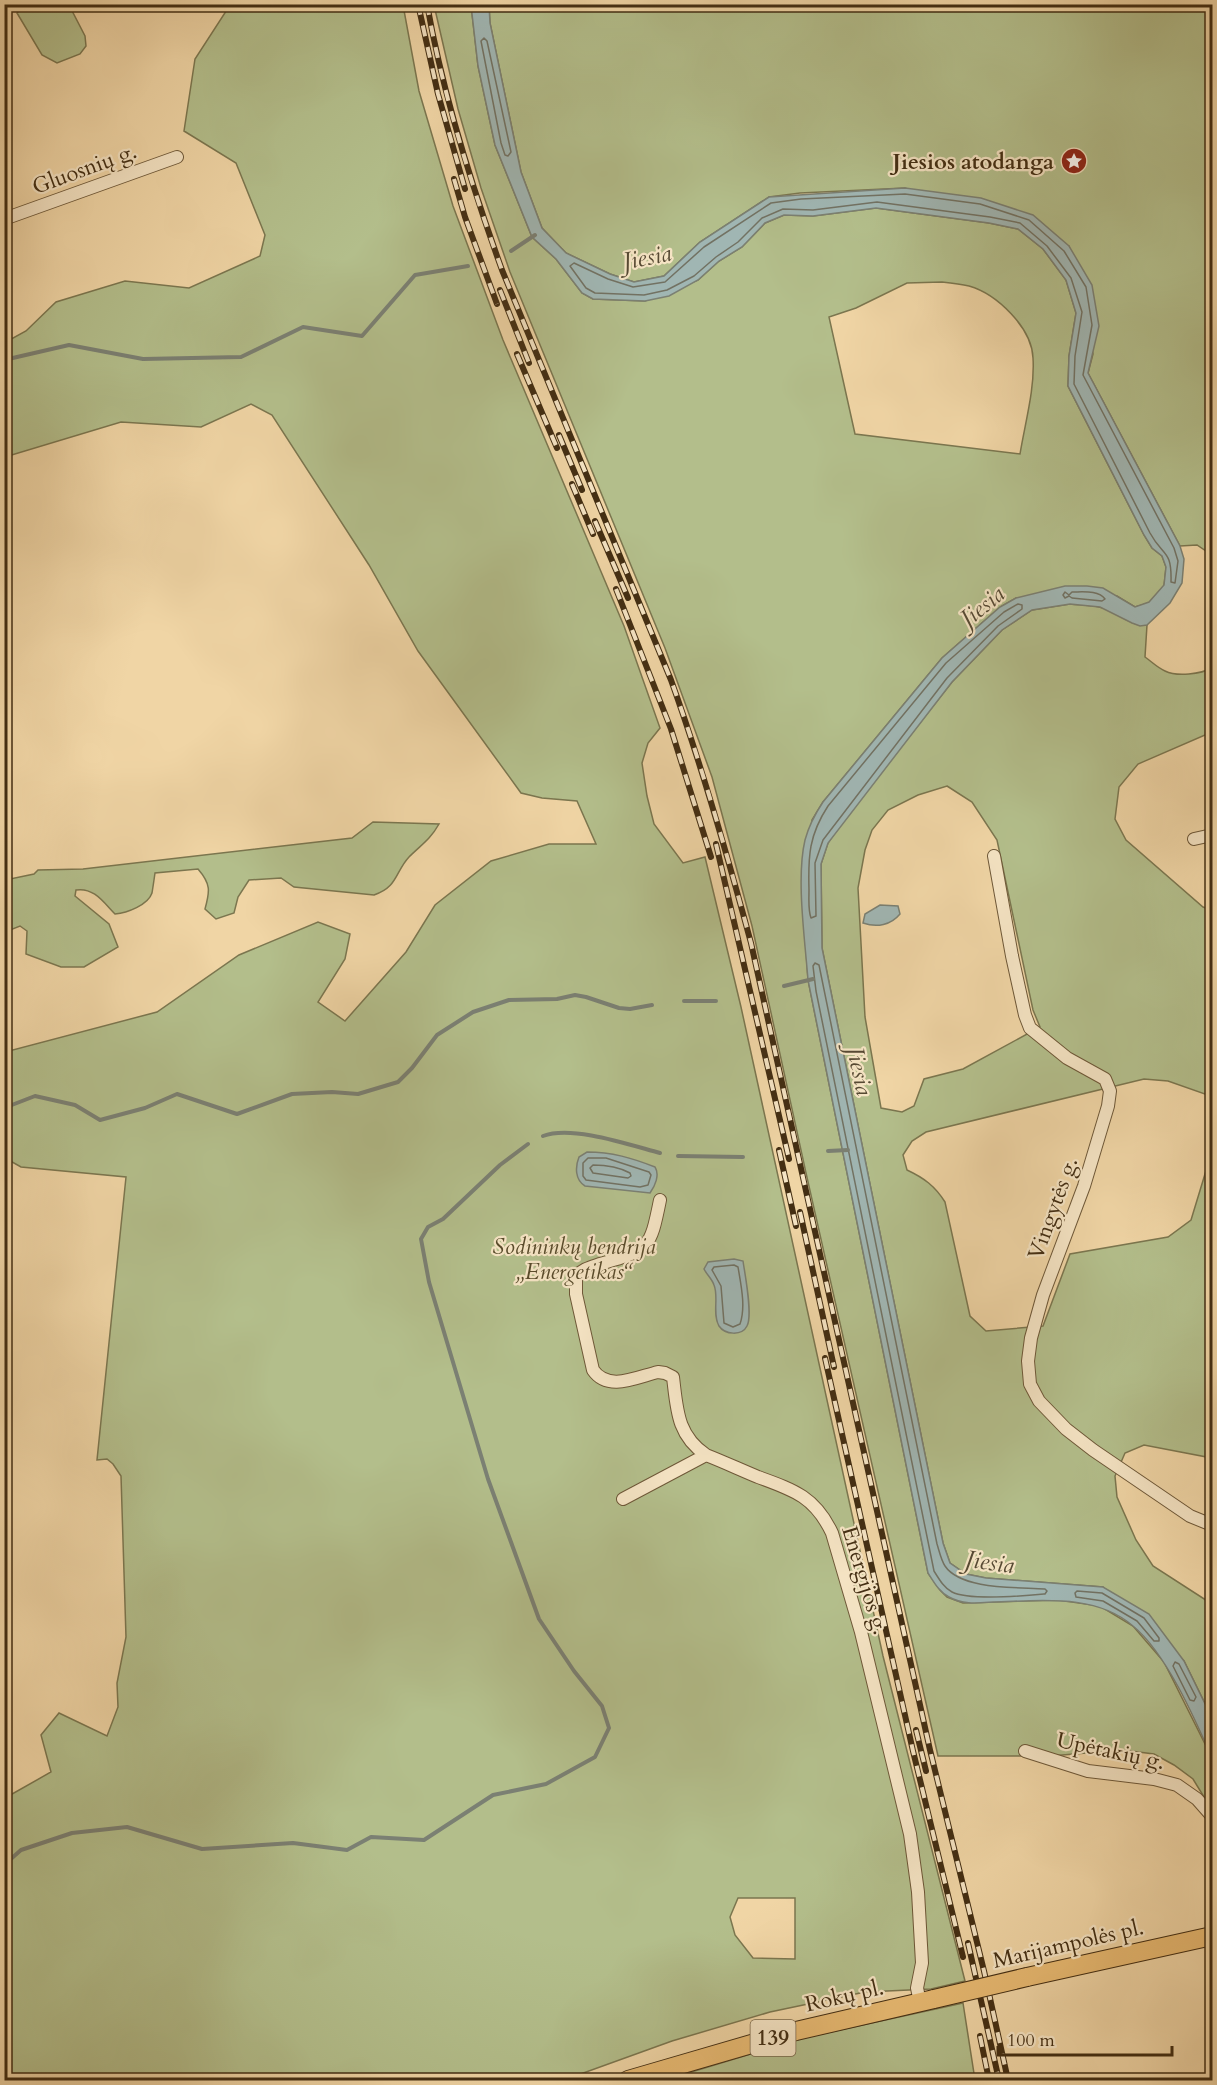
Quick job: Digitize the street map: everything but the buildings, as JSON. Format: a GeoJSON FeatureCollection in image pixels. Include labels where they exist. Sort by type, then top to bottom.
{"type":"FeatureCollection","features":[{"type":"Feature","properties":{"kind":"main road","name":"Marijampolės pl."},"geometry":{"type":"LineString","coordinates":[[927,2000],[1212,1936]]}},
{"type":"Feature","properties":{"kind":"main road","name":"Rokų pl."},"geometry":{"type":"LineString","coordinates":[[628,2080],[796,2031],[927,2000]]}},
{"type":"Feature","properties":{"kind":"street","name":"Gluosnių g."},"geometry":{"type":"LineString","coordinates":[[4,219],[177,157]]}},
{"type":"Feature","properties":{"kind":"street"},"geometry":{"type":"LineString","coordinates":[[1194,839],[1212,835]]}},
{"type":"Feature","properties":{"kind":"street","name":"Vingytės g."},"geometry":{"type":"LineString","coordinates":[[994,856],[1012,956],[1030,1028],[1067,1058],[1105,1079],[1110,1091],[1108,1106],[1084,1186],[1043,1295],[1031,1338],[1028,1361],[1030,1384],[1039,1401],[1075,1436],[1190,1515],[1212,1525]]}},
{"type":"Feature","properties":{"kind":"street","name":"Energijos g."},"geometry":{"type":"LineString","coordinates":[[660,1200],[653,1234],[641,1251],[590,1267],[576,1277],[576,1294],[594,1370],[598,1377],[609,1382],[658,1372],[673,1377],[681,1427],[696,1449],[784,1485],[802,1495],[820,1511],[832,1533],[861,1632],[910,1834],[918,1892],[922,1963],[917,1988],[927,2000]]}},
{"type":"Feature","properties":{"kind":"street"},"geometry":{"type":"LineString","coordinates":[[623,1498],[706,1455]]}},
{"type":"Feature","properties":{"kind":"street","name":"Upėtakių g."},"geometry":{"type":"LineString","coordinates":[[1025,1751],[1088,1771],[1154,1779],[1177,1785],[1197,1799],[1212,1816]]}},
{"type":"Feature","properties":{"kind":"green space"},"geometry":{"type":"Polygon","coordinates":[[[24,5],[69,5],[85,36],[86,46],[80,54],[57,63],[42,55],[17,13],[24,5]]]}},
{"type":"Feature","properties":{"kind":"green space","name":"Sodininkų bendrija „Energetikas“"},"geometry":{"type":"Polygon","coordinates":[[[230,5],[403,5],[419,91],[453,206],[503,340],[624,626],[660,728],[648,743],[642,763],[654,824],[683,863],[705,857],[741,1007],[883,1656],[965,1981],[931,1989],[865,1992],[770,2012],[672,2041],[564,2080],[5,2080],[5,1798],[51,1772],[41,1735],[59,1713],[107,1736],[118,1707],[117,1683],[126,1637],[121,1476],[107,1459],[97,1460],[126,1177],[21,1167],[5,1158],[5,1052],[157,1012],[239,955],[318,922],[350,934],[345,959],[318,1002],[345,1021],[406,952],[435,905],[491,861],[549,844],[596,844],[577,801],[542,798],[521,793],[418,651],[369,565],[272,415],[251,404],[201,427],[121,422],[5,457],[4,343],[26,331],[56,302],[125,281],[189,288],[260,256],[265,235],[236,163],[184,131],[195,59],[230,5]],[[738,1898],[730,1917],[735,1935],[753,1958],[795,1959],[795,1898],[738,1898]]]}},
{"type":"Feature","properties":{"kind":"green space"},"geometry":{"type":"Polygon","coordinates":[[[434,5],[471,5],[478,66],[495,145],[532,237],[556,259],[582,293],[593,299],[645,301],[698,280],[719,261],[742,247],[765,223],[784,215],[813,216],[876,208],[1018,229],[1043,249],[1066,280],[1076,313],[1069,356],[1068,386],[1144,535],[1152,548],[1162,556],[1166,567],[1164,586],[1149,603],[1135,607],[1117,596],[1016,598],[1000,607],[942,658],[823,802],[812,820],[803,906],[808,980],[928,1573],[947,1597],[963,1603],[1058,1600],[1100,1606],[1133,1626],[1164,1662],[1212,1758],[1212,1810],[1193,1779],[1154,1754],[1123,1750],[1050,1756],[938,1756],[752,926],[712,777],[665,648],[510,272],[481,188],[458,109],[434,5]],[[945,282],[907,283],[856,308],[829,317],[855,434],[1020,454],[1033,370],[1033,358],[1027,335],[1011,314],[991,296],[969,286],[945,282]]]}},
{"type":"Feature","properties":{"kind":"green space"},"geometry":{"type":"Polygon","coordinates":[[[489,5],[1212,5],[1212,555],[1197,545],[1180,546],[1088,373],[1093,354],[1069,246],[905,188],[800,193],[769,197],[700,242],[664,276],[634,282],[610,274],[566,253],[542,228],[521,172],[490,23],[489,5]]]}},
{"type":"Feature","properties":{"kind":"green space"},"geometry":{"type":"Polygon","coordinates":[[[1070,604],[1105,609],[1128,621],[1147,625],[1145,657],[1162,670],[1182,674],[1212,668],[1212,732],[1138,764],[1119,787],[1115,819],[1126,840],[1203,907],[1212,910],[1212,1103],[1208,1095],[1168,1081],[1144,1079],[926,1132],[912,1141],[903,1155],[907,1170],[929,1183],[945,1202],[970,1316],[986,1331],[1043,1326],[1070,1254],[1168,1237],[1191,1220],[1212,1151],[1212,1458],[1144,1445],[1125,1453],[1115,1476],[1117,1497],[1136,1540],[1153,1566],[1212,1604],[1212,1718],[1184,1661],[1103,1587],[986,1578],[966,1574],[950,1563],[943,1543],[822,948],[821,864],[828,843],[952,682],[1002,630],[1032,610],[1070,604]],[[947,786],[918,795],[888,810],[872,830],[865,850],[858,888],[865,1017],[881,1108],[902,1112],[914,1106],[924,1079],[963,1069],[1040,1027],[1033,1010],[997,840],[972,802],[947,786]]]}},
{"type":"Feature","properties":{"kind":"green space"},"geometry":{"type":"Polygon","coordinates":[[[373,822],[439,824],[429,838],[404,863],[388,888],[374,895],[294,887],[281,878],[249,880],[238,897],[234,913],[216,919],[205,909],[208,888],[198,869],[155,873],[150,897],[136,908],[120,913],[115,914],[93,893],[76,890],[75,896],[109,924],[118,947],[84,967],[61,967],[26,954],[27,931],[20,926],[5,932],[5,880],[34,874],[38,870],[83,869],[352,838],[373,822]]]}},
{"type":"Feature","properties":{"kind":"green space"},"geometry":{"type":"Polygon","coordinates":[[[963,2003],[975,2080],[665,2080],[803,2038],[963,2003]]]}},
{"type":"Feature","properties":{"kind":"water"},"geometry":{"type":"Polygon","coordinates":[[[471,5],[489,5],[490,23],[521,172],[542,228],[566,253],[610,274],[634,282],[664,276],[700,242],[769,197],[905,188],[981,198],[1033,215],[1069,246],[1092,285],[1099,326],[1088,373],[1180,546],[1184,559],[1182,583],[1170,603],[1147,625],[1140,626],[1132,623],[1100,607],[1070,604],[1032,610],[1002,630],[952,682],[828,843],[821,864],[822,948],[943,1543],[950,1563],[966,1574],[986,1578],[1103,1587],[1149,1614],[1184,1661],[1212,1718],[1212,1758],[1168,1669],[1145,1638],[1118,1615],[1102,1608],[1066,1601],[976,1603],[960,1601],[942,1592],[928,1573],[808,980],[801,872],[802,855],[810,825],[823,802],[942,658],[1000,607],[1016,598],[1065,586],[1087,586],[1103,588],[1135,607],[1149,602],[1164,585],[1166,567],[1162,556],[1152,548],[1144,535],[1068,386],[1069,356],[1076,313],[1066,280],[1043,249],[1018,229],[876,208],[813,216],[784,215],[765,223],[742,247],[719,261],[698,280],[669,296],[645,301],[593,299],[582,293],[556,259],[532,237],[495,145],[478,66],[471,5]]]}},
{"type":"Feature","properties":{"kind":"water"},"geometry":{"type":"Polygon","coordinates":[[[880,905],[898,906],[900,914],[892,921],[883,924],[863,923],[865,914],[880,905]]]}},
{"type":"Feature","properties":{"kind":"water"},"geometry":{"type":"Polygon","coordinates":[[[587,1152],[622,1156],[655,1167],[657,1177],[654,1187],[650,1193],[585,1186],[579,1180],[577,1165],[579,1157],[587,1152]]]}},
{"type":"Feature","properties":{"kind":"water"},"geometry":{"type":"Polygon","coordinates":[[[734,1259],[743,1261],[749,1313],[747,1326],[738,1333],[725,1331],[719,1326],[716,1316],[715,1290],[704,1269],[708,1262],[734,1259]]]}},
{"type":"Feature","properties":{"kind":"waterway"},"geometry":{"type":"LineString","coordinates":[[511,251],[535,235]]}},
{"type":"Feature","properties":{"kind":"waterway"},"geometry":{"type":"LineString","coordinates":[[4,360],[69,345],[143,359],[241,357],[303,327],[362,336],[415,275],[468,266]]}},
{"type":"Feature","properties":{"kind":"waterway"},"geometry":{"type":"LineString","coordinates":[[784,986],[813,979]]}},
{"type":"Feature","properties":{"kind":"waterway"},"geometry":{"type":"LineString","coordinates":[[4,1108],[35,1096],[75,1105],[100,1120],[145,1108],[177,1094],[237,1114],[292,1094],[332,1092],[358,1094],[398,1082],[412,1068],[437,1035],[473,1012],[509,1000],[557,999],[575,995],[619,1008],[630,1009],[652,1005]]}},
{"type":"Feature","properties":{"kind":"waterway"},"geometry":{"type":"LineString","coordinates":[[684,1001],[716,1001]]}},
{"type":"Feature","properties":{"kind":"waterway"},"geometry":{"type":"LineString","coordinates":[[543,1136],[555,1133],[585,1134],[660,1153]]}},
{"type":"Feature","properties":{"kind":"waterway"},"geometry":{"type":"LineString","coordinates":[[4,1865],[21,1850],[72,1833],[127,1827],[202,1849],[293,1843],[347,1850],[371,1837],[424,1840],[493,1795],[546,1784],[595,1757],[609,1728],[602,1706],[574,1671],[539,1619],[488,1479],[429,1282],[421,1239],[428,1227],[443,1219],[500,1165],[528,1144]]}},
{"type":"Feature","properties":{"kind":"waterway"},"geometry":{"type":"LineString","coordinates":[[828,1151],[848,1150]]}},
{"type":"Feature","properties":{"kind":"waterway"},"geometry":{"type":"LineString","coordinates":[[678,1156],[743,1157]]}},
{"type":"Feature","properties":{"kind":"railway"},"geometry":{"type":"LineString","coordinates":[[418,4],[438,94],[465,189]]}},
{"type":"Feature","properties":{"kind":"railway"},"geometry":{"type":"LineString","coordinates":[[427,4],[450,105],[469,172],[502,270],[671,680],[704,778],[733,876],[751,943],[930,1750],[1008,2080]]}},
{"type":"Feature","properties":{"kind":"railway"},"geometry":{"type":"LineString","coordinates":[[454,179],[465,217],[497,304]]}},
{"type":"Feature","properties":{"kind":"railway"},"geometry":{"type":"LineString","coordinates":[[500,290],[529,363]]}},
{"type":"Feature","properties":{"kind":"railway"},"geometry":{"type":"LineString","coordinates":[[517,354],[557,448]]}},
{"type":"Feature","properties":{"kind":"railway"},"geometry":{"type":"LineString","coordinates":[[559,435],[582,490]]}},
{"type":"Feature","properties":{"kind":"railway"},"geometry":{"type":"LineString","coordinates":[[572,484],[593,534]]}},
{"type":"Feature","properties":{"kind":"railway"},"geometry":{"type":"LineString","coordinates":[[595,521],[628,598]]}},
{"type":"Feature","properties":{"kind":"railway"},"geometry":{"type":"LineString","coordinates":[[616,589],[671,729],[711,857]]}},
{"type":"Feature","properties":{"kind":"railway"},"geometry":{"type":"LineString","coordinates":[[716,844],[789,1159]]}},
{"type":"Feature","properties":{"kind":"railway"},"geometry":{"type":"LineString","coordinates":[[779,1150],[796,1226]]}},
{"type":"Feature","properties":{"kind":"railway"},"geometry":{"type":"LineString","coordinates":[[800,1212],[834,1367]]}},
{"type":"Feature","properties":{"kind":"railway"},"geometry":{"type":"LineString","coordinates":[[825,1358],[913,1751],[963,1957]]}},
{"type":"Feature","properties":{"kind":"railway"},"geometry":{"type":"LineString","coordinates":[[916,1730],[926,1771]]}},
{"type":"Feature","properties":{"kind":"railway"},"geometry":{"type":"LineString","coordinates":[[968,1943],[999,2080]]}},
{"type":"Feature","properties":{"kind":"railway"},"geometry":{"type":"LineString","coordinates":[[980,2036],[989,2080]]}},
{"type":"Feature","properties":{"kind":"place","name":"Jiesios atodanga"},"geometry":{"type":"Point","coordinates":[1074,161]}},
{"type":"Feature","properties":{"kind":"water label","name":"Jiesia"},"geometry":{"type":"Point","coordinates":[647,257]}},
{"type":"Feature","properties":{"kind":"water label","name":"Jiesia"},"geometry":{"type":"Point","coordinates":[982,606]}},
{"type":"Feature","properties":{"kind":"water label","name":"Jiesia"},"geometry":{"type":"Point","coordinates":[860,1071]}},
{"type":"Feature","properties":{"kind":"water label","name":"Jiesia"},"geometry":{"type":"Point","coordinates":[990,1562]}}]}
